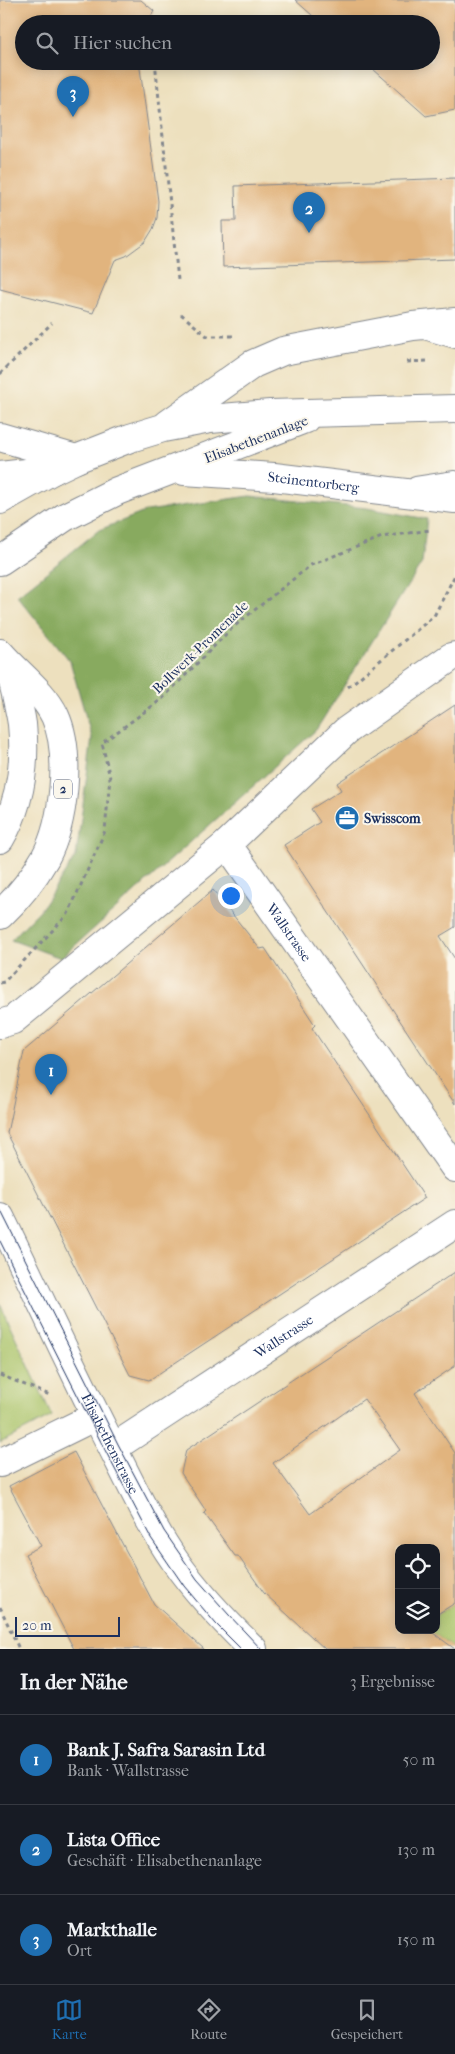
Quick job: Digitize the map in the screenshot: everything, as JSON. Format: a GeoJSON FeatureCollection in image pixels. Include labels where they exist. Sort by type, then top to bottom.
{"type":"FeatureCollection","features":[{"type":"Feature","properties":{"kind":"main road"},"geometry":{"type":"LineString","coordinates":[[163,428],[253,364],[283,351],[413,326],[455,322]]}},
{"type":"Feature","properties":{"kind":"main road"},"geometry":{"type":"LineString","coordinates":[[323,412],[455,409]]}},
{"type":"Feature","properties":{"kind":"main road","name":"Elisabethenanlage"},"geometry":{"type":"LineString","coordinates":[[0,476],[65,464],[130,438],[163,428],[238,416],[323,412]]}},
{"type":"Feature","properties":{"kind":"main road","name":"Elisabethenanlage"},"geometry":{"type":"LineString","coordinates":[[0,561],[65,517],[117,491],[323,412]]}},
{"type":"Feature","properties":{"kind":"main road"},"geometry":{"type":"LineString","coordinates":[[0,437],[65,464]]}},
{"type":"Feature","properties":{"kind":"main road"},"geometry":{"type":"LineString","coordinates":[[0,500],[65,464]]}},
{"type":"Feature","properties":{"kind":"main road","name":"Steinentorberg"},"geometry":{"type":"LineString","coordinates":[[172,471],[274,477],[455,499]]}},
{"type":"Feature","properties":{"kind":"main road"},"geometry":{"type":"LineString","coordinates":[[0,1024],[13,1020],[227,844],[346,731],[455,656]]}},
{"type":"Feature","properties":{"kind":"main road"},"geometry":{"type":"LineString","coordinates":[[0,839],[13,811],[22,775],[22,724],[4,658]]}},
{"type":"Feature","properties":{"kind":"main road","name":"2"},"geometry":{"type":"LineString","coordinates":[[0,915],[29,882],[46,857],[57,825],[64,766],[62,740],[55,716],[31,683],[4,658]]}},
{"type":"Feature","properties":{"kind":"main road","name":"Wallstrasse"},"geometry":{"type":"LineString","coordinates":[[227,844],[455,1168]]}},
{"type":"Feature","properties":{"kind":"main road","name":"Elisabethenstrasse"},"geometry":{"type":"LineString","coordinates":[[0,1217],[81,1386],[147,1514],[175,1561],[230,1628],[253,1649]]}},
{"type":"Feature","properties":{"kind":"main road","name":"Wallstrasse"},"geometry":{"type":"LineString","coordinates":[[113,1448],[455,1224]]}},
{"type":"Feature","properties":{"kind":"main road"},"geometry":{"type":"LineString","coordinates":[[0,1463],[96,1416]]}},
{"type":"Feature","properties":{"kind":"lane"},"geometry":{"type":"LineString","coordinates":[[413,326],[455,339]]}},
{"type":"Feature","properties":{"kind":"lane"},"geometry":{"type":"LineString","coordinates":[[388,491],[455,480]]}},
{"type":"Feature","properties":{"kind":"path"},"geometry":{"type":"LineString","coordinates":[[156,70],[178,280]]}},
{"type":"Feature","properties":{"kind":"path"},"geometry":{"type":"LineString","coordinates":[[182,314],[207,336],[241,336]]}},
{"type":"Feature","properties":{"kind":"path"},"geometry":{"type":"LineString","coordinates":[[0,374],[52,323]]}},
{"type":"Feature","properties":{"kind":"path"},"geometry":{"type":"LineString","coordinates":[[406,362],[435,361]]}},
{"type":"Feature","properties":{"kind":"path","name":"Bollwerk-Promenade"},"geometry":{"type":"LineString","coordinates":[[102,743],[162,699],[232,628],[311,565],[382,537],[431,530]]}},
{"type":"Feature","properties":{"kind":"path"},"geometry":{"type":"LineString","coordinates":[[346,689],[434,616],[455,575]]}},
{"type":"Feature","properties":{"kind":"path"},"geometry":{"type":"LineString","coordinates":[[0,1375],[56,1398],[81,1386]]}},
{"type":"Feature","properties":{"kind":"path"},"geometry":{"type":"LineString","coordinates":[[0,1607],[19,1649]]}},
{"type":"Feature","properties":{"kind":"green space"},"geometry":{"type":"Polygon","coordinates":[[[250,496],[367,508],[427,519],[422,563],[316,730],[61,958],[11,940],[41,909],[76,856],[92,738],[70,661],[17,596],[99,530],[147,511],[250,496]]]}},
{"type":"Feature","properties":{"kind":"green space"},"geometry":{"type":"Polygon","coordinates":[[[0,1304],[52,1416],[0,1443],[0,1304]]]}},
{"type":"Feature","properties":{"kind":"green space"},"geometry":{"type":"Polygon","coordinates":[[[455,1603],[455,1649],[434,1634],[440,1634],[440,1612],[455,1603]]]}},
{"type":"Feature","properties":{"kind":"building"},"geometry":{"type":"Polygon","coordinates":[[[0,0],[141,0],[154,11],[152,15],[15,15],[15,70],[140,70],[158,201],[157,218],[153,229],[145,242],[126,256],[115,260],[93,313],[0,289],[0,0]]]}},
{"type":"Feature","properties":{"kind":"building"},"geometry":{"type":"Polygon","coordinates":[[[295,0],[455,0],[455,110],[426,116],[374,70],[440,70],[440,15],[312,15],[295,0]]]}},
{"type":"Feature","properties":{"kind":"building"},"geometry":{"type":"Polygon","coordinates":[[[455,178],[455,259],[223,267],[222,221],[236,221],[235,186],[455,178]]]}},
{"type":"Feature","properties":{"kind":"building"},"geometry":{"type":"Polygon","coordinates":[[[455,705],[455,927],[440,936],[455,959],[455,1104],[284,845],[320,822],[311,809],[341,790],[337,783],[455,705]]]}},
{"type":"Feature","properties":{"kind":"building"},"geometry":{"type":"Polygon","coordinates":[[[213,890],[260,949],[265,948],[315,1025],[312,1028],[425,1198],[149,1380],[130,1375],[7,1133],[24,1051],[213,890]]]}},
{"type":"Feature","properties":{"kind":"building"},"geometry":{"type":"Polygon","coordinates":[[[455,1272],[455,1366],[415,1393],[455,1453],[455,1603],[440,1612],[440,1544],[395,1544],[395,1634],[434,1634],[455,1649],[325,1649],[264,1593],[204,1513],[206,1511],[181,1473],[186,1450],[455,1272]],[[364,1399],[273,1463],[310,1514],[400,1450],[364,1399]]]}},
{"type":"Feature","properties":{"kind":"building"},"geometry":{"type":"Polygon","coordinates":[[[74,1452],[154,1604],[204,1649],[74,1649],[25,1554],[41,1546],[9,1486],[74,1452]]]}},
{"type":"Feature","properties":{"kind":"tram line"},"geometry":{"type":"LineString","coordinates":[[0,1209],[118,1444],[164,1531],[197,1579],[261,1649]]}},
{"type":"Feature","properties":{"kind":"tram line"},"geometry":{"type":"LineString","coordinates":[[0,1241],[151,1538],[184,1586],[216,1624],[241,1649]]}},
{"type":"Feature","properties":{"kind":"place","name":"Markthalle"},"geometry":{"type":"Point","coordinates":[73,117]}},
{"type":"Feature","properties":{"kind":"place","name":"Lista Office"},"geometry":{"type":"Point","coordinates":[309,233]}},
{"type":"Feature","properties":{"kind":"place","name":"Swisscom"},"geometry":{"type":"Point","coordinates":[347,818]}},
{"type":"Feature","properties":{"kind":"place","name":"Bank J. Safra Sarasin Ltd"},"geometry":{"type":"Point","coordinates":[51,1095]}}]}
